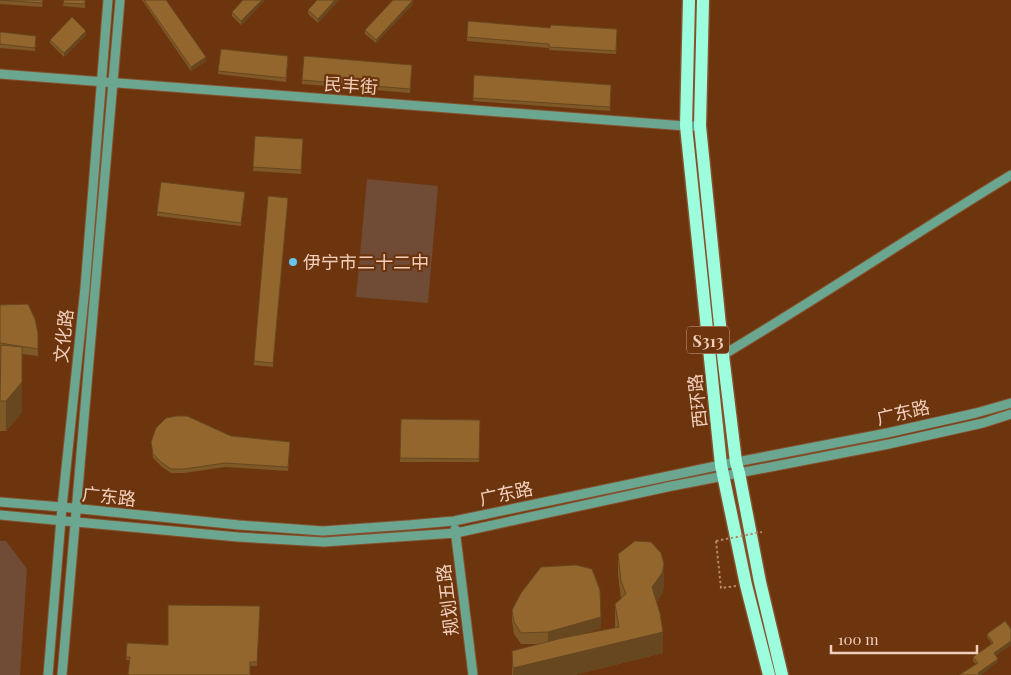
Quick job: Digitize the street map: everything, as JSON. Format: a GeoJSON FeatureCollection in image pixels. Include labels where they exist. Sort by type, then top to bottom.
{"type":"FeatureCollection","features":[{"type":"Feature","properties":{"kind":"main road","name":"西环路"},"geometry":{"type":"LineString","coordinates":[[689,0],[686,126],[722,470],[746,585],[769,675]]}},
{"type":"Feature","properties":{"kind":"main road","name":"西环路"},"geometry":{"type":"LineString","coordinates":[[703,0],[700,126],[723,355],[738,467],[760,582],[782,675]]}},
{"type":"Feature","properties":{"kind":"street","name":"文化路"},"geometry":{"type":"LineString","coordinates":[[48,675],[62,507],[85,288],[108,0]]}},
{"type":"Feature","properties":{"kind":"street","name":"文化路"},"geometry":{"type":"LineString","coordinates":[[62,675],[120,0]]}},
{"type":"Feature","properties":{"kind":"street","name":"民丰街"},"geometry":{"type":"LineString","coordinates":[[0,74],[700,126]]}},
{"type":"Feature","properties":{"kind":"street"},"geometry":{"type":"LineString","coordinates":[[723,355],[1011,175]]}},
{"type":"Feature","properties":{"kind":"street","name":"广东路"},"geometry":{"type":"LineString","coordinates":[[738,467],[976,413],[1011,403]]}},
{"type":"Feature","properties":{"kind":"street","name":"广东路"},"geometry":{"type":"LineString","coordinates":[[0,502],[239,525],[323,531],[454,521],[738,467],[890,444],[982,423],[1011,414]]}},
{"type":"Feature","properties":{"kind":"street","name":"广东路"},"geometry":{"type":"LineString","coordinates":[[0,515],[238,537],[324,542],[456,533],[672,486],[722,470]]}},
{"type":"Feature","properties":{"kind":"street","name":"规划五路"},"geometry":{"type":"LineString","coordinates":[[454,521],[472,675]]}},
{"type":"Feature","properties":{"kind":"path"},"geometry":{"type":"LineString","coordinates":[[746,585],[721,588],[716,541],[762,532]]}},
{"type":"Feature","properties":{"kind":"shaded area"},"geometry":{"type":"Polygon","coordinates":[[[367,179],[438,186],[428,303],[356,297],[367,179]]]}},
{"type":"Feature","properties":{"kind":"shaded area"},"geometry":{"type":"Polygon","coordinates":[[[0,541],[6,541],[27,569],[20,675],[0,675],[0,541]]]}},
{"type":"Feature","properties":{"kind":"building"},"geometry":{"type":"Polygon","coordinates":[[[0,0],[43,0],[42,3],[0,0]]]}},
{"type":"Feature","properties":{"kind":"building"},"geometry":{"type":"Polygon","coordinates":[[[64,0],[85,0],[85,4],[63,3],[64,0]]]}},
{"type":"Feature","properties":{"kind":"building"},"geometry":{"type":"Polygon","coordinates":[[[144,0],[166,0],[206,57],[191,67],[144,0]]]}},
{"type":"Feature","properties":{"kind":"building"},"geometry":{"type":"Polygon","coordinates":[[[243,0],[262,0],[241,21],[232,12],[243,0]]]}},
{"type":"Feature","properties":{"kind":"building"},"geometry":{"type":"Polygon","coordinates":[[[317,0],[335,0],[318,19],[308,10],[317,0]]]}},
{"type":"Feature","properties":{"kind":"building"},"geometry":{"type":"Polygon","coordinates":[[[393,0],[413,0],[376,40],[365,30],[393,0]]]}},
{"type":"Feature","properties":{"kind":"building"},"geometry":{"type":"Polygon","coordinates":[[[72,17],[86,31],[64,53],[50,40],[72,17]]]}},
{"type":"Feature","properties":{"kind":"building"},"geometry":{"type":"Polygon","coordinates":[[[468,21],[550,28],[551,25],[617,29],[616,51],[549,47],[549,44],[467,37],[468,21]]]}},
{"type":"Feature","properties":{"kind":"building"},"geometry":{"type":"Polygon","coordinates":[[[0,32],[36,36],[35,48],[0,44],[0,32]]]}},
{"type":"Feature","properties":{"kind":"building"},"geometry":{"type":"Polygon","coordinates":[[[221,49],[288,56],[286,78],[218,71],[221,49]]]}},
{"type":"Feature","properties":{"kind":"building"},"geometry":{"type":"Polygon","coordinates":[[[304,56],[412,65],[410,89],[302,80],[304,56]]]}},
{"type":"Feature","properties":{"kind":"building"},"geometry":{"type":"Polygon","coordinates":[[[474,75],[611,85],[610,107],[473,98],[474,75]]]}},
{"type":"Feature","properties":{"kind":"building"},"geometry":{"type":"Polygon","coordinates":[[[255,136],[303,139],[301,170],[253,167],[255,136]]]}},
{"type":"Feature","properties":{"kind":"building"},"geometry":{"type":"Polygon","coordinates":[[[161,182],[245,192],[241,223],[157,212],[161,182]]]}},
{"type":"Feature","properties":{"kind":"building"},"geometry":{"type":"Polygon","coordinates":[[[268,196],[288,198],[273,363],[254,361],[268,196]]]}},
{"type":"Feature","properties":{"kind":"building"},"geometry":{"type":"Polygon","coordinates":[[[28,304],[35,319],[38,333],[38,349],[0,343],[0,305],[28,304]]]}},
{"type":"Feature","properties":{"kind":"building"},"geometry":{"type":"Polygon","coordinates":[[[1,345],[22,347],[22,382],[6,401],[0,401],[1,345]]]}},
{"type":"Feature","properties":{"kind":"building"},"geometry":{"type":"Polygon","coordinates":[[[187,416],[231,436],[290,442],[288,467],[225,463],[171,469],[153,454],[151,442],[156,428],[166,418],[187,416]]]}},
{"type":"Feature","properties":{"kind":"building"},"geometry":{"type":"Polygon","coordinates":[[[401,419],[480,420],[479,459],[400,458],[401,419]]]}},
{"type":"Feature","properties":{"kind":"building"},"geometry":{"type":"Polygon","coordinates":[[[635,541],[651,542],[661,553],[664,564],[662,573],[652,587],[660,613],[663,632],[513,668],[512,651],[562,638],[619,627],[615,604],[626,594],[621,581],[618,554],[635,541]]]}},
{"type":"Feature","properties":{"kind":"building"},"geometry":{"type":"Polygon","coordinates":[[[576,565],[592,569],[600,590],[601,617],[548,632],[521,633],[514,622],[512,610],[521,593],[541,567],[576,565]]]}},
{"type":"Feature","properties":{"kind":"building"},"geometry":{"type":"Polygon","coordinates":[[[168,605],[260,606],[257,662],[250,662],[250,675],[128,675],[130,657],[126,657],[127,643],[168,645],[168,605]]]}},
{"type":"Feature","properties":{"kind":"building"},"geometry":{"type":"Polygon","coordinates":[[[1005,621],[1011,629],[1011,641],[994,653],[998,659],[978,673],[979,675],[959,675],[978,663],[973,657],[993,643],[987,634],[1005,621]]]}},
{"type":"Feature","properties":{"kind":"place","name":"伊宁市二十二中"},"geometry":{"type":"Point","coordinates":[293,262]}}]}
